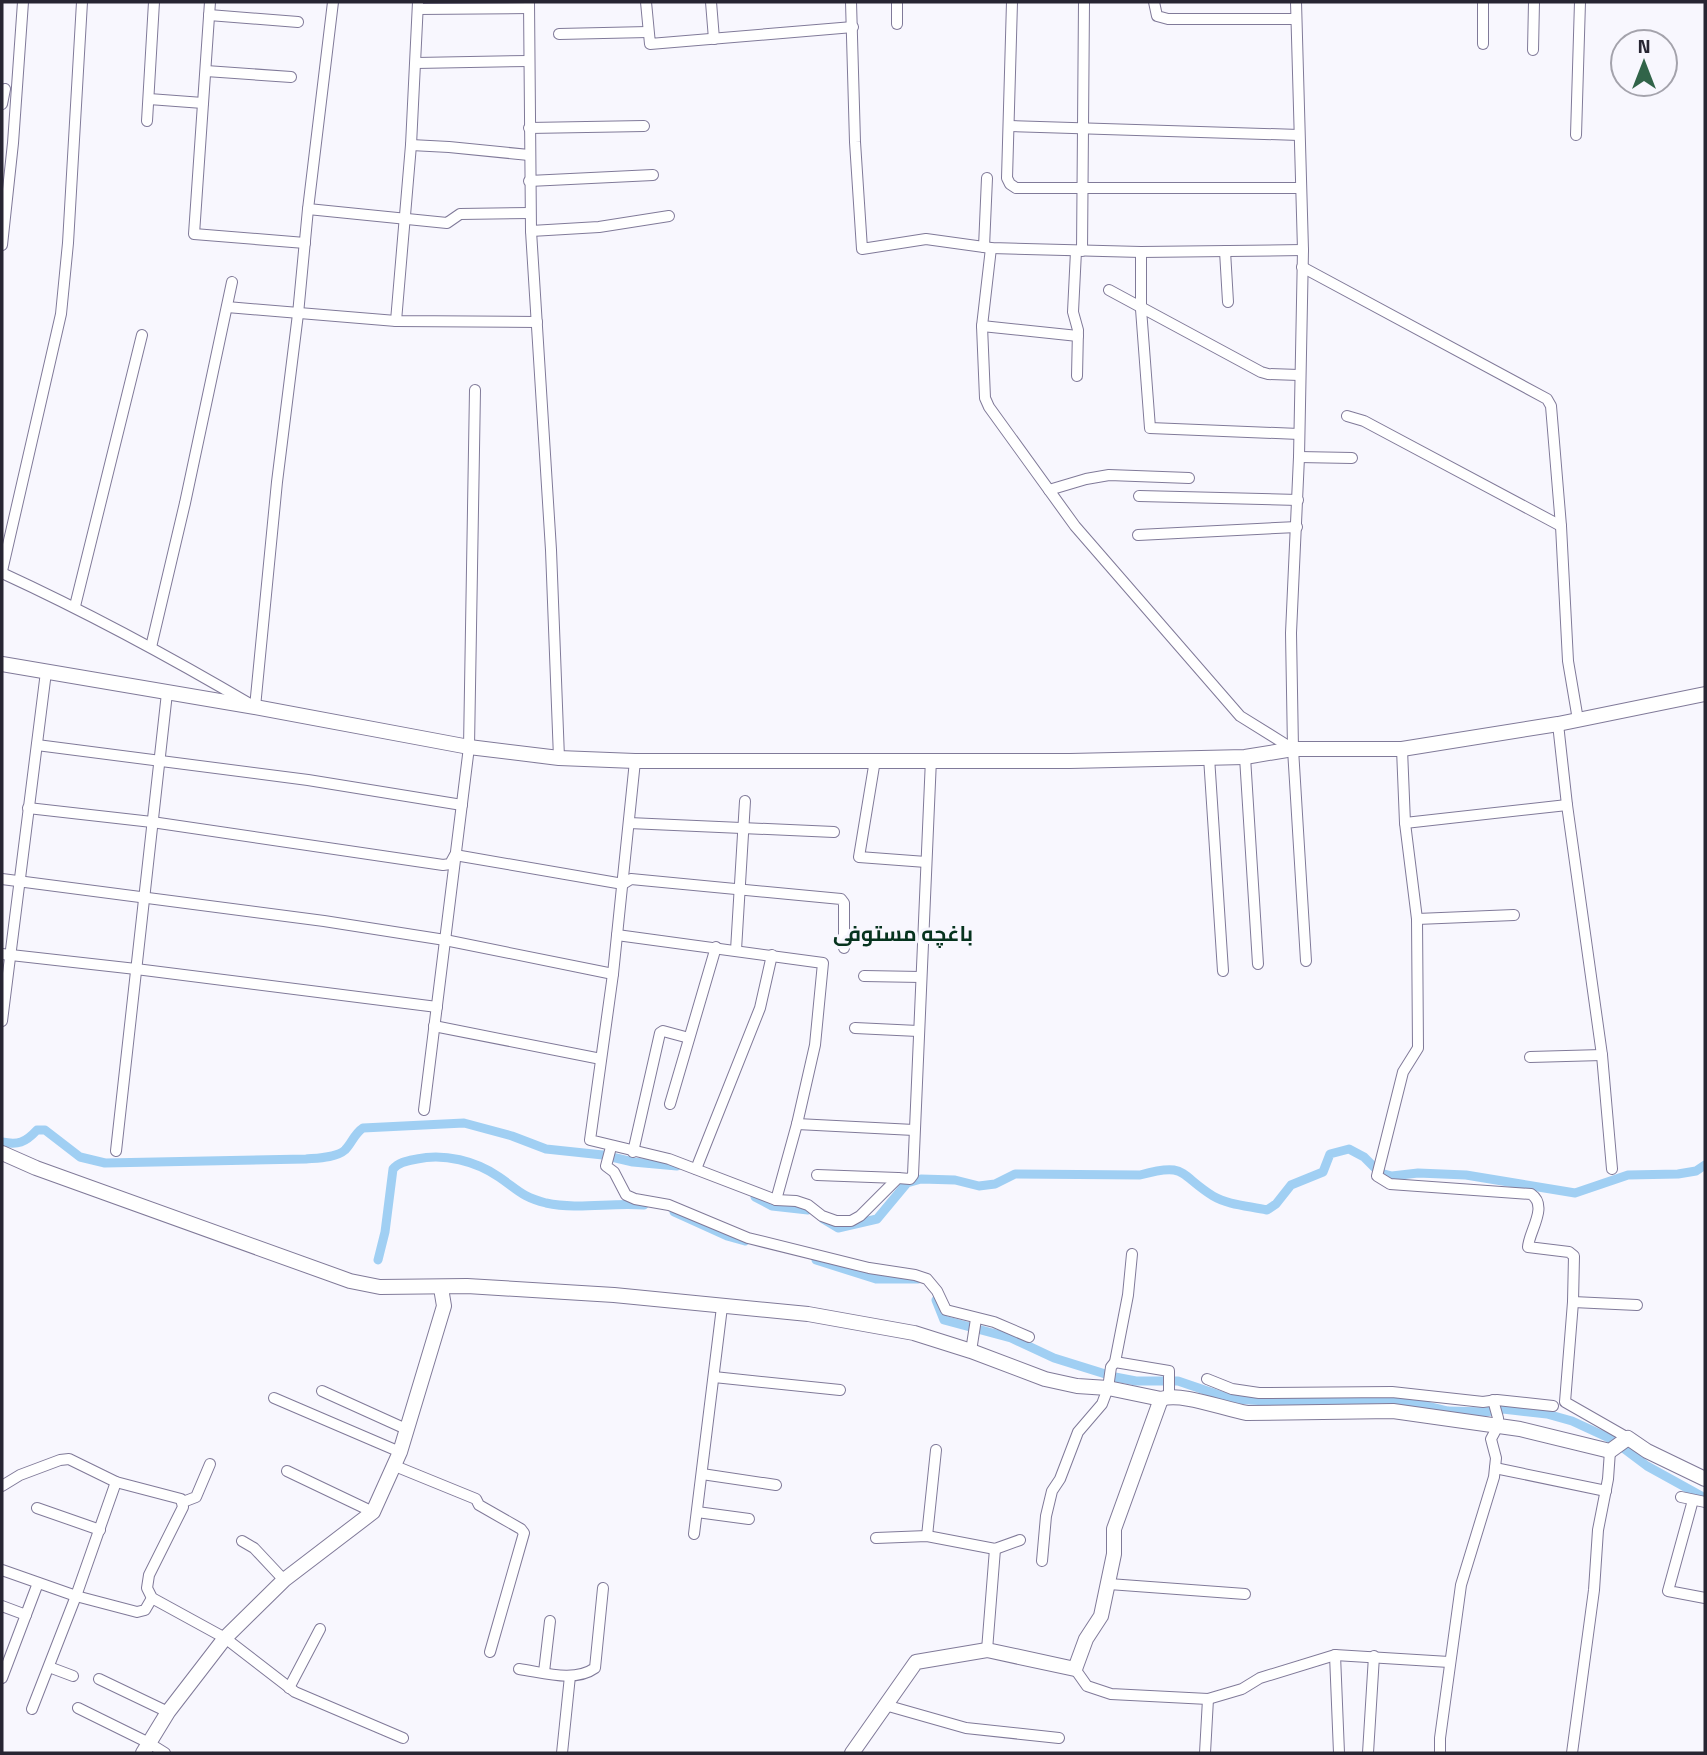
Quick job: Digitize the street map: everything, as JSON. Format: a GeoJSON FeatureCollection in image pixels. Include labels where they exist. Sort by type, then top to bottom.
{"type":"FeatureCollection","features":[{"type":"Feature","properties":{"kind":"street"},"geometry":{"type":"LineString","coordinates":[[2,245],[8,89],[23,2]]}},
{"type":"Feature","properties":{"kind":"street"},"geometry":{"type":"LineString","coordinates":[[82,2],[68,243],[61,314],[2,572],[151,647],[255,707]]}},
{"type":"Feature","properties":{"kind":"street"},"geometry":{"type":"LineString","coordinates":[[147,121],[154,2]]}},
{"type":"Feature","properties":{"kind":"street"},"geometry":{"type":"LineString","coordinates":[[210,2],[194,234],[305,243]]}},
{"type":"Feature","properties":{"kind":"street"},"geometry":{"type":"LineString","coordinates":[[255,707],[276,482],[333,2]]}},
{"type":"Feature","properties":{"kind":"street"},"geometry":{"type":"LineString","coordinates":[[646,2],[650,44],[853,27]]}},
{"type":"Feature","properties":{"kind":"street"},"geometry":{"type":"LineString","coordinates":[[711,2],[714,39]]}},
{"type":"Feature","properties":{"kind":"street"},"geometry":{"type":"LineString","coordinates":[[851,2],[855,142],[862,249],[926,239],[987,248],[1079,251],[1303,250]]}},
{"type":"Feature","properties":{"kind":"street"},"geometry":{"type":"LineString","coordinates":[[897,2],[897,24]]}},
{"type":"Feature","properties":{"kind":"street"},"geometry":{"type":"LineString","coordinates":[[1012,2],[1007,178],[1016,188],[1301,188]]}},
{"type":"Feature","properties":{"kind":"street"},"geometry":{"type":"LineString","coordinates":[[1077,376],[1077,320],[1073,312],[1083,189],[1084,2]]}},
{"type":"Feature","properties":{"kind":"street"},"geometry":{"type":"LineString","coordinates":[[1154,2],[1157,16],[1168,19],[1296,19]]}},
{"type":"Feature","properties":{"kind":"street"},"geometry":{"type":"LineString","coordinates":[[1297,2],[1303,250],[1298,500],[1291,633],[1293,749],[1306,961]]}},
{"type":"Feature","properties":{"kind":"street"},"geometry":{"type":"LineString","coordinates":[[1483,2],[1483,44]]}},
{"type":"Feature","properties":{"kind":"street"},"geometry":{"type":"LineString","coordinates":[[1533,50],[1534,2]]}},
{"type":"Feature","properties":{"kind":"street"},"geometry":{"type":"LineString","coordinates":[[1576,135],[1580,2]]}},
{"type":"Feature","properties":{"kind":"street"},"geometry":{"type":"LineString","coordinates":[[396,321],[411,145],[418,5],[528,5],[530,213],[551,550],[559,758]]}},
{"type":"Feature","properties":{"kind":"street"},"geometry":{"type":"LineString","coordinates":[[209,15],[298,22]]}},
{"type":"Feature","properties":{"kind":"street"},"geometry":{"type":"LineString","coordinates":[[559,33],[648,32]]}},
{"type":"Feature","properties":{"kind":"street"},"geometry":{"type":"LineString","coordinates":[[416,62],[528,61]]}},
{"type":"Feature","properties":{"kind":"street"},"geometry":{"type":"LineString","coordinates":[[206,71],[291,77]]}},
{"type":"Feature","properties":{"kind":"street"},"geometry":{"type":"LineString","coordinates":[[2,104],[8,89]]}},
{"type":"Feature","properties":{"kind":"street"},"geometry":{"type":"LineString","coordinates":[[149,99],[203,103]]}},
{"type":"Feature","properties":{"kind":"street"},"geometry":{"type":"LineString","coordinates":[[528,128],[644,126]]}},
{"type":"Feature","properties":{"kind":"street"},"geometry":{"type":"LineString","coordinates":[[1009,126],[1299,135]]}},
{"type":"Feature","properties":{"kind":"street"},"geometry":{"type":"LineString","coordinates":[[411,145],[528,155]]}},
{"type":"Feature","properties":{"kind":"street"},"geometry":{"type":"LineString","coordinates":[[529,181],[653,175]]}},
{"type":"Feature","properties":{"kind":"street"},"geometry":{"type":"LineString","coordinates":[[988,178],[982,326],[985,398],[989,407],[1075,526],[1240,716],[1293,749]]}},
{"type":"Feature","properties":{"kind":"street"},"geometry":{"type":"LineString","coordinates":[[308,209],[447,223],[460,214],[530,213]]}},
{"type":"Feature","properties":{"kind":"street"},"geometry":{"type":"LineString","coordinates":[[531,232],[599,228],[668,216]]}},
{"type":"Feature","properties":{"kind":"street"},"geometry":{"type":"LineString","coordinates":[[1225,251],[1228,302]]}},
{"type":"Feature","properties":{"kind":"street"},"geometry":{"type":"LineString","coordinates":[[1141,252],[1141,309],[1150,428],[1299,434]]}},
{"type":"Feature","properties":{"kind":"street"},"geometry":{"type":"LineString","coordinates":[[1302,267],[1547,399],[1551,406],[1561,526],[1568,661],[1578,720]]}},
{"type":"Feature","properties":{"kind":"street"},"geometry":{"type":"LineString","coordinates":[[151,647],[232,282]]}},
{"type":"Feature","properties":{"kind":"street"},"geometry":{"type":"LineString","coordinates":[[1109,290],[1261,372],[1299,375]]}},
{"type":"Feature","properties":{"kind":"street"},"geometry":{"type":"LineString","coordinates":[[227,307],[396,321],[537,322]]}},
{"type":"Feature","properties":{"kind":"street"},"geometry":{"type":"LineString","coordinates":[[982,326],[1078,336]]}},
{"type":"Feature","properties":{"kind":"street"},"geometry":{"type":"LineString","coordinates":[[75,607],[142,335]]}},
{"type":"Feature","properties":{"kind":"street"},"geometry":{"type":"LineString","coordinates":[[424,1110],[469,747],[475,390]]}},
{"type":"Feature","properties":{"kind":"street"},"geometry":{"type":"LineString","coordinates":[[1347,416],[1364,421],[1561,526]]}},
{"type":"Feature","properties":{"kind":"street"},"geometry":{"type":"LineString","coordinates":[[1299,457],[1352,458]]}},
{"type":"Feature","properties":{"kind":"street"},"geometry":{"type":"LineString","coordinates":[[1049,490],[1086,478],[1109,475],[1188,478]]}},
{"type":"Feature","properties":{"kind":"street"},"geometry":{"type":"LineString","coordinates":[[1139,496],[1298,500]]}},
{"type":"Feature","properties":{"kind":"street"},"geometry":{"type":"LineString","coordinates":[[1138,535],[1297,527]]}},
{"type":"Feature","properties":{"kind":"street"},"geometry":{"type":"LineString","coordinates":[[2,664],[469,747],[559,758],[635,761],[1070,761],[1245,757],[1293,749],[1402,749],[1558,724],[1705,694]]}},
{"type":"Feature","properties":{"kind":"street"},"geometry":{"type":"LineString","coordinates":[[2,1021],[7,955],[21,882],[46,672]]}},
{"type":"Feature","properties":{"kind":"street"},"geometry":{"type":"LineString","coordinates":[[116,1151],[167,693]]}},
{"type":"Feature","properties":{"kind":"street"},"geometry":{"type":"LineString","coordinates":[[1558,724],[1602,1055],[1612,1169]]}},
{"type":"Feature","properties":{"kind":"street"},"geometry":{"type":"LineString","coordinates":[[37,745],[308,780],[462,805]]}},
{"type":"Feature","properties":{"kind":"street"},"geometry":{"type":"LineString","coordinates":[[1402,749],[1405,823],[1417,919],[1418,1048],[1404,1072],[1377,1176],[1390,1184],[1531,1194],[1535,1197],[1539,1208],[1528,1247],[1572,1252],[1574,1256],[1573,1302],[1564,1402],[1619,1445]]}},
{"type":"Feature","properties":{"kind":"street"},"geometry":{"type":"LineString","coordinates":[[1209,757],[1223,971]]}},
{"type":"Feature","properties":{"kind":"street"},"geometry":{"type":"LineString","coordinates":[[1245,757],[1258,964]]}},
{"type":"Feature","properties":{"kind":"street"},"geometry":{"type":"LineString","coordinates":[[817,1175],[913,1178],[931,759]]}},
{"type":"Feature","properties":{"kind":"street"},"geometry":{"type":"LineString","coordinates":[[875,760],[859,857],[926,862]]}},
{"type":"Feature","properties":{"kind":"street"},"geometry":{"type":"LineString","coordinates":[[635,761],[613,974],[590,1140],[669,1159],[776,1200],[808,1205],[822,1216],[836,1221],[851,1221],[872,1207],[898,1178]]}},
{"type":"Feature","properties":{"kind":"street"},"geometry":{"type":"LineString","coordinates":[[736,950],[745,801]]}},
{"type":"Feature","properties":{"kind":"street"},"geometry":{"type":"LineString","coordinates":[[1405,823],[1567,805]]}},
{"type":"Feature","properties":{"kind":"street"},"geometry":{"type":"LineString","coordinates":[[28,808],[152,822],[443,865],[450,864],[456,855]]}},
{"type":"Feature","properties":{"kind":"street"},"geometry":{"type":"LineString","coordinates":[[629,823],[834,832]]}},
{"type":"Feature","properties":{"kind":"street"},"geometry":{"type":"LineString","coordinates":[[456,855],[623,884],[631,879],[844,900],[844,948]]}},
{"type":"Feature","properties":{"kind":"street"},"geometry":{"type":"LineString","coordinates":[[2,879],[324,921],[445,940],[613,974]]}},
{"type":"Feature","properties":{"kind":"street"},"geometry":{"type":"LineString","coordinates":[[1417,919],[1514,915]]}},
{"type":"Feature","properties":{"kind":"street"},"geometry":{"type":"LineString","coordinates":[[617,935],[823,963],[814,1045],[797,1124],[776,1200]]}},
{"type":"Feature","properties":{"kind":"street"},"geometry":{"type":"LineString","coordinates":[[670,1104],[716,947]]}},
{"type":"Feature","properties":{"kind":"street"},"geometry":{"type":"LineString","coordinates":[[7,955],[136,968],[437,1007]]}},
{"type":"Feature","properties":{"kind":"street"},"geometry":{"type":"LineString","coordinates":[[696,1169],[760,1009],[772,955]]}},
{"type":"Feature","properties":{"kind":"street"},"geometry":{"type":"LineString","coordinates":[[864,976],[921,977]]}},
{"type":"Feature","properties":{"kind":"street"},"geometry":{"type":"LineString","coordinates":[[435,1026],[601,1059]]}},
{"type":"Feature","properties":{"kind":"street"},"geometry":{"type":"LineString","coordinates":[[855,1028],[918,1031]]}},
{"type":"Feature","properties":{"kind":"street"},"geometry":{"type":"LineString","coordinates":[[633,1152],[660,1033],[663,1031],[689,1038]]}},
{"type":"Feature","properties":{"kind":"street"},"geometry":{"type":"LineString","coordinates":[[1530,1057],[1602,1055]]}},
{"type":"Feature","properties":{"kind":"street"},"geometry":{"type":"LineString","coordinates":[[797,1124],[914,1130]]}},
{"type":"Feature","properties":{"kind":"street"},"geometry":{"type":"LineString","coordinates":[[611,1147],[606,1166],[614,1172],[626,1195],[669,1205],[748,1238],[869,1268],[927,1279],[937,1291],[946,1310],[994,1322],[1029,1337]]}},
{"type":"Feature","properties":{"kind":"street"},"geometry":{"type":"LineString","coordinates":[[2,1153],[350,1281],[380,1287],[467,1286],[614,1295],[808,1314],[973,1344],[1045,1379],[1077,1386],[1108,1385],[1188,1398],[1247,1413],[1393,1402],[1647,1451],[1705,1479]]}},
{"type":"Feature","properties":{"kind":"street"},"geometry":{"type":"LineString","coordinates":[[1042,1561],[1046,1516],[1052,1491],[1060,1479],[1078,1432],[1102,1404],[1108,1385],[1128,1296],[1132,1254]]}},
{"type":"Feature","properties":{"kind":"street"},"geometry":{"type":"LineString","coordinates":[[146,1748],[168,1712],[225,1638],[284,1580],[373,1512],[397,1459],[444,1306],[441,1287]]}},
{"type":"Feature","properties":{"kind":"street"},"geometry":{"type":"LineString","coordinates":[[1573,1302],[1637,1305]]}},
{"type":"Feature","properties":{"kind":"street"},"geometry":{"type":"LineString","coordinates":[[694,1534],[722,1307]]}},
{"type":"Feature","properties":{"kind":"street"},"geometry":{"type":"LineString","coordinates":[[973,1344],[976,1318]]}},
{"type":"Feature","properties":{"kind":"street"},"geometry":{"type":"LineString","coordinates":[[1075,1669],[1086,1640],[1101,1616],[1114,1554],[1114,1529],[1166,1395],[1169,1371],[1113,1365]]}},
{"type":"Feature","properties":{"kind":"street"},"geometry":{"type":"LineString","coordinates":[[714,1377],[840,1390]]}},
{"type":"Feature","properties":{"kind":"street"},"geometry":{"type":"LineString","coordinates":[[1207,1379],[1232,1390],[1259,1393],[1393,1402],[1494,1402],[1553,1406]]}},
{"type":"Feature","properties":{"kind":"street"},"geometry":{"type":"LineString","coordinates":[[321,1391],[406,1429]]}},
{"type":"Feature","properties":{"kind":"street"},"geometry":{"type":"LineString","coordinates":[[274,1398],[476,1499],[479,1505],[521,1529],[524,1533],[490,1652]]}},
{"type":"Feature","properties":{"kind":"street"},"geometry":{"type":"LineString","coordinates":[[1440,1753],[1449,1662],[1461,1585],[1494,1477],[1496,1458],[1491,1439],[1498,1422],[1494,1402]]}},
{"type":"Feature","properties":{"kind":"street"},"geometry":{"type":"LineString","coordinates":[[1572,1753],[1594,1590],[1598,1531],[1619,1445]]}},
{"type":"Feature","properties":{"kind":"street"},"geometry":{"type":"LineString","coordinates":[[927,1536],[936,1450]]}},
{"type":"Feature","properties":{"kind":"street"},"geometry":{"type":"LineString","coordinates":[[2,1486],[20,1475],[65,1459],[76,1460],[117,1482],[176,1497],[183,1502]]}},
{"type":"Feature","properties":{"kind":"street"},"geometry":{"type":"LineString","coordinates":[[183,1502],[196,1497],[210,1464]]}},
{"type":"Feature","properties":{"kind":"street"},"geometry":{"type":"LineString","coordinates":[[1495,1468],[1606,1491]]}},
{"type":"Feature","properties":{"kind":"street"},"geometry":{"type":"LineString","coordinates":[[287,1471],[373,1512]]}},
{"type":"Feature","properties":{"kind":"street"},"geometry":{"type":"LineString","coordinates":[[702,1474],[776,1485]]}},
{"type":"Feature","properties":{"kind":"street"},"geometry":{"type":"LineString","coordinates":[[32,1709],[117,1482]]}},
{"type":"Feature","properties":{"kind":"street"},"geometry":{"type":"LineString","coordinates":[[1681,1497],[1705,1502]]}},
{"type":"Feature","properties":{"kind":"street"},"geometry":{"type":"LineString","coordinates":[[1693,1500],[1668,1591],[1705,1598]]}},
{"type":"Feature","properties":{"kind":"street"},"geometry":{"type":"LineString","coordinates":[[183,1502],[183,1507],[149,1575],[146,1588],[152,1598],[225,1638],[289,1688],[403,1738]]}},
{"type":"Feature","properties":{"kind":"street"},"geometry":{"type":"LineString","coordinates":[[37,1508],[100,1530]]}},
{"type":"Feature","properties":{"kind":"street"},"geometry":{"type":"LineString","coordinates":[[697,1512],[749,1519]]}},
{"type":"Feature","properties":{"kind":"street"},"geometry":{"type":"LineString","coordinates":[[876,1538],[927,1536],[995,1549],[1020,1539]]}},
{"type":"Feature","properties":{"kind":"street"},"geometry":{"type":"LineString","coordinates":[[243,1541],[254,1548],[284,1580]]}},
{"type":"Feature","properties":{"kind":"street"},"geometry":{"type":"LineString","coordinates":[[987,1650],[995,1549]]}},
{"type":"Feature","properties":{"kind":"street"},"geometry":{"type":"LineString","coordinates":[[2,1570],[76,1596],[137,1612],[145,1610],[152,1598]]}},
{"type":"Feature","properties":{"kind":"street"},"geometry":{"type":"LineString","coordinates":[[2,1678],[5,1657],[38,1583]]}},
{"type":"Feature","properties":{"kind":"street"},"geometry":{"type":"LineString","coordinates":[[1109,1584],[1245,1594]]}},
{"type":"Feature","properties":{"kind":"street"},"geometry":{"type":"LineString","coordinates":[[519,1669],[570,1676],[592,1671],[595,1668],[603,1588]]}},
{"type":"Feature","properties":{"kind":"street"},"geometry":{"type":"LineString","coordinates":[[2,1606],[26,1615]]}},
{"type":"Feature","properties":{"kind":"street"},"geometry":{"type":"LineString","coordinates":[[544,1672],[550,1621]]}},
{"type":"Feature","properties":{"kind":"street"},"geometry":{"type":"LineString","coordinates":[[289,1688],[320,1629]]}},
{"type":"Feature","properties":{"kind":"street"},"geometry":{"type":"LineString","coordinates":[[852,1753],[916,1662],[987,1650],[1075,1669],[1087,1686],[1111,1694],[1208,1699],[1242,1689],[1260,1678],[1335,1656],[1449,1662]]}},
{"type":"Feature","properties":{"kind":"street"},"geometry":{"type":"LineString","coordinates":[[1335,1656],[1339,1753]]}},
{"type":"Feature","properties":{"kind":"street"},"geometry":{"type":"LineString","coordinates":[[1368,1753],[1374,1657]]}},
{"type":"Feature","properties":{"kind":"street"},"geometry":{"type":"LineString","coordinates":[[49,1667],[73,1676]]}},
{"type":"Feature","properties":{"kind":"street"},"geometry":{"type":"LineString","coordinates":[[562,1753],[570,1676]]}},
{"type":"Feature","properties":{"kind":"street"},"geometry":{"type":"LineString","coordinates":[[99,1679],[168,1712]]}},
{"type":"Feature","properties":{"kind":"street"},"geometry":{"type":"LineString","coordinates":[[1205,1753],[1208,1699]]}},
{"type":"Feature","properties":{"kind":"street"},"geometry":{"type":"LineString","coordinates":[[885,1705],[966,1728],[1059,1738]]}},
{"type":"Feature","properties":{"kind":"street"},"geometry":{"type":"LineString","coordinates":[[78,1709],[146,1748],[165,1753]]}},
{"type":"Feature","properties":{"kind":"waterway"},"geometry":{"type":"LineString","coordinates":[[2,1142],[21,1142],[37,1130],[45,1130],[80,1157],[105,1163],[306,1159],[341,1153],[363,1128],[464,1123],[512,1136],[546,1149],[677,1166]]}},
{"type":"Feature","properties":{"kind":"waterway"},"geometry":{"type":"LineString","coordinates":[[823,1219],[838,1228],[877,1219],[907,1183],[921,1179],[955,1180],[979,1186],[995,1184],[1015,1174],[1140,1175],[1166,1170],[1181,1172],[1219,1199],[1267,1210],[1276,1204],[1291,1185],[1323,1172],[1330,1154],[1349,1149],[1364,1157],[1380,1173],[1392,1176],[1418,1173],[1466,1175],[1575,1193],[1628,1175],[1678,1174],[1696,1171],[1705,1165]]}},
{"type":"Feature","properties":{"kind":"waterway"},"geometry":{"type":"LineString","coordinates":[[378,1260],[385,1232],[393,1169],[410,1160],[438,1157],[470,1163],[490,1171],[526,1196],[546,1203],[571,1206],[644,1205]]}},
{"type":"Feature","properties":{"kind":"waterway"},"geometry":{"type":"LineString","coordinates":[[755,1197],[772,1206],[808,1210]]}},
{"type":"Feature","properties":{"kind":"waterway"},"geometry":{"type":"LineString","coordinates":[[674,1212],[727,1236],[745,1241]]}},
{"type":"Feature","properties":{"kind":"waterway"},"geometry":{"type":"LineString","coordinates":[[816,1260],[876,1279],[918,1279]]}},
{"type":"Feature","properties":{"kind":"waterway"},"geometry":{"type":"LineString","coordinates":[[936,1300],[944,1320],[1011,1338],[1054,1358],[1136,1381],[1178,1381],[1231,1399],[1288,1402],[1385,1399],[1448,1411],[1486,1412],[1503,1409],[1547,1414],[1572,1421],[1611,1439],[1647,1466],[1705,1498]]}},
{"type":"Feature","properties":{"kind":"district","name":"باغچه مستوفی"},"geometry":{"type":"Point","coordinates":[903,934]}}]}
